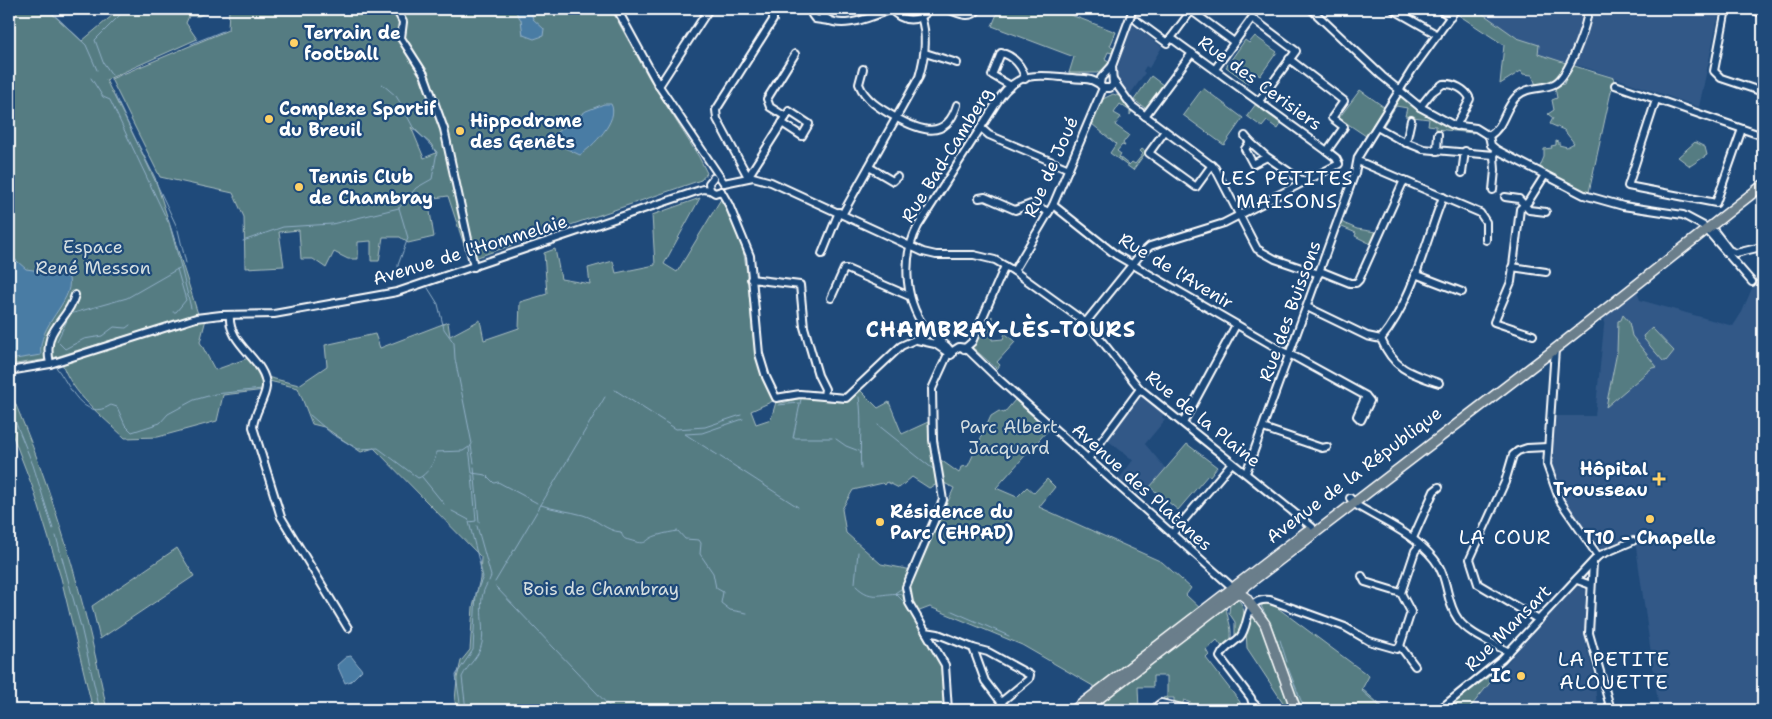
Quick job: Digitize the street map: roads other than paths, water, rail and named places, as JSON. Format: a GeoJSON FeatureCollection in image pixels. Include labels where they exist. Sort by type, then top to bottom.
{"type":"FeatureCollection","features":[{"type":"Feature","properties":{"kind":"main road","name":"Avenue de la République"},"geometry":{"type":"LineString","coordinates":[[1084,710],[1312,527],[1352,500],[1555,349],[1763,186]]}},
{"type":"Feature","properties":{"kind":"main road","name":"Avenue de la République"},"geometry":{"type":"LineString","coordinates":[[1074,710],[1235,590],[1248,585],[1352,500],[1645,271],[1656,268]]}},
{"type":"Feature","properties":{"kind":"main road"},"geometry":{"type":"LineString","coordinates":[[1248,585],[1251,605]]}},
{"type":"Feature","properties":{"kind":"main road"},"geometry":{"type":"LineString","coordinates":[[1235,590],[1251,605],[1269,632],[1285,683],[1296,710]]}},
{"type":"Feature","properties":{"kind":"street"},"geometry":{"type":"LineString","coordinates":[[396,9],[403,22],[401,38],[424,74],[444,129],[474,267]]}},
{"type":"Feature","properties":{"kind":"street"},"geometry":{"type":"LineString","coordinates":[[617,9],[659,86],[708,162],[713,182],[724,183],[748,177],[784,120],[770,107],[768,99],[796,54]]}},
{"type":"Feature","properties":{"kind":"street"},"geometry":{"type":"LineString","coordinates":[[659,86],[709,9]]}},
{"type":"Feature","properties":{"kind":"street"},"geometry":{"type":"LineString","coordinates":[[748,177],[717,119],[716,110],[773,20],[773,12],[766,9]]}},
{"type":"Feature","properties":{"kind":"street"},"geometry":{"type":"LineString","coordinates":[[814,9],[812,15],[815,19],[852,22],[891,9],[902,18],[909,20],[921,17],[930,9]]}},
{"type":"Feature","properties":{"kind":"street"},"geometry":{"type":"LineString","coordinates":[[819,9],[823,17],[831,21]]}},
{"type":"Feature","properties":{"kind":"street"},"geometry":{"type":"LineString","coordinates":[[947,9],[969,16],[978,9]]}},
{"type":"Feature","properties":{"kind":"street"},"geometry":{"type":"LineString","coordinates":[[1110,78],[1101,78],[1104,87],[1112,87],[1110,78],[1112,66],[1133,9]]}},
{"type":"Feature","properties":{"kind":"street"},"geometry":{"type":"LineString","coordinates":[[1311,9],[1399,91],[1420,107],[1456,126],[1474,128],[1488,136],[1495,151],[1493,190]]}},
{"type":"Feature","properties":{"kind":"street"},"geometry":{"type":"LineString","coordinates":[[1439,9],[1450,17]]}},
{"type":"Feature","properties":{"kind":"street","name":"Rue des Buissons"},"geometry":{"type":"LineString","coordinates":[[1246,473],[1355,173],[1358,159],[1399,91],[1456,9]]}},
{"type":"Feature","properties":{"kind":"street"},"geometry":{"type":"LineString","coordinates":[[1488,136],[1499,128],[1515,98],[1524,91],[1556,84],[1565,74],[1588,9]]}},
{"type":"Feature","properties":{"kind":"street"},"geometry":{"type":"LineString","coordinates":[[1726,9],[1714,71],[1718,76],[1763,92]]}},
{"type":"Feature","properties":{"kind":"street"},"geometry":{"type":"LineString","coordinates":[[1752,9],[1763,14]]}},
{"type":"Feature","properties":{"kind":"street"},"geometry":{"type":"LineString","coordinates":[[1171,38],[1190,10],[1234,42]]}},
{"type":"Feature","properties":{"kind":"street"},"geometry":{"type":"LineString","coordinates":[[1394,10],[1438,35]]}},
{"type":"Feature","properties":{"kind":"street"},"geometry":{"type":"LineString","coordinates":[[822,254],[841,212],[869,167],[919,77],[925,54],[925,34],[921,17]]}},
{"type":"Feature","properties":{"kind":"street"},"geometry":{"type":"LineString","coordinates":[[1215,69],[1252,18],[1296,51],[1259,101]]}},
{"type":"Feature","properties":{"kind":"street","name":"Rue des Cerisiers"},"geometry":{"type":"LineString","coordinates":[[1137,21],[1168,43],[1171,38],[1336,158],[1339,164],[1304,182]]}},
{"type":"Feature","properties":{"kind":"street"},"geometry":{"type":"LineString","coordinates":[[1010,86],[992,76],[1001,53],[1012,57],[1023,70],[1025,79]]}},
{"type":"Feature","properties":{"kind":"street"},"geometry":{"type":"LineString","coordinates":[[1145,116],[1192,53]]}},
{"type":"Feature","properties":{"kind":"street"},"geometry":{"type":"LineString","coordinates":[[925,54],[958,63]]}},
{"type":"Feature","properties":{"kind":"street"},"geometry":{"type":"LineString","coordinates":[[1289,59],[1344,101],[1332,118],[1344,127],[1327,151]]}},
{"type":"Feature","properties":{"kind":"street"},"geometry":{"type":"LineString","coordinates":[[863,69],[859,80],[864,93],[879,108],[916,128],[934,130],[948,124],[957,105]]}},
{"type":"Feature","properties":{"kind":"street","name":"Rue Bad-Camberg"},"geometry":{"type":"LineString","coordinates":[[910,246],[918,226],[1001,96],[1010,86],[1025,79],[1049,74],[1073,78],[1089,78],[1123,95]]}},
{"type":"Feature","properties":{"kind":"street"},"geometry":{"type":"LineString","coordinates":[[1110,78],[1129,104],[1215,168],[1257,249],[1275,259],[1350,283],[1356,283],[1404,180]]}},
{"type":"Feature","properties":{"kind":"street"},"geometry":{"type":"LineString","coordinates":[[1420,107],[1432,92],[1440,86],[1447,84],[1456,86],[1466,92],[1470,99],[1456,126]]}},
{"type":"Feature","properties":{"kind":"street"},"geometry":{"type":"LineString","coordinates":[[1615,85],[1763,136]]}},
{"type":"Feature","properties":{"kind":"street","name":"Rue de Joué"},"geometry":{"type":"LineString","coordinates":[[1014,271],[1053,205],[1104,87]]}},
{"type":"Feature","properties":{"kind":"street"},"geometry":{"type":"LineString","coordinates":[[1656,100],[1628,186],[1715,204],[1718,202],[1742,129]]}},
{"type":"Feature","properties":{"kind":"street"},"geometry":{"type":"LineString","coordinates":[[1406,143],[1411,120]]}},
{"type":"Feature","properties":{"kind":"street"},"geometry":{"type":"LineString","coordinates":[[1377,126],[1406,143],[1437,151],[1453,153],[1495,151],[1593,198],[1623,206],[1678,213],[1715,232],[1729,250],[1740,253],[1757,248],[1763,249]]}},
{"type":"Feature","properties":{"kind":"street"},"geometry":{"type":"LineString","coordinates":[[981,128],[989,134],[1069,169]]}},
{"type":"Feature","properties":{"kind":"street"},"geometry":{"type":"LineString","coordinates":[[1165,131],[1149,153],[1196,187],[1212,165]]}},
{"type":"Feature","properties":{"kind":"street"},"geometry":{"type":"LineString","coordinates":[[1437,151],[1438,134]]}},
{"type":"Feature","properties":{"kind":"street"},"geometry":{"type":"LineString","coordinates":[[1086,322],[1150,246],[1224,223],[1304,182],[1267,157],[1245,136]]}},
{"type":"Feature","properties":{"kind":"street"},"geometry":{"type":"LineString","coordinates":[[1250,142],[1245,149],[1253,164],[1267,157]]}},
{"type":"Feature","properties":{"kind":"street"},"geometry":{"type":"LineString","coordinates":[[1462,173],[1465,151]]}},
{"type":"Feature","properties":{"kind":"street"},"geometry":{"type":"LineString","coordinates":[[1358,159],[1483,216],[1487,226],[1486,240]]}},
{"type":"Feature","properties":{"kind":"street"},"geometry":{"type":"LineString","coordinates":[[869,167],[893,181],[897,178]]}},
{"type":"Feature","properties":{"kind":"street"},"geometry":{"type":"LineString","coordinates":[[1533,335],[1494,322],[1511,282],[1520,210],[1545,175]]}},
{"type":"Feature","properties":{"kind":"street","name":"Rue de la Plaine"},"geometry":{"type":"LineString","coordinates":[[748,177],[771,182],[841,212],[930,254],[974,255],[995,260],[1014,271],[1086,322],[1100,336],[1140,389],[1231,464],[1246,473],[1312,527]]}},
{"type":"Feature","properties":{"kind":"street","name":"Avenue de l'Hommelaie"},"geometry":{"type":"LineString","coordinates":[[9,371],[50,364],[182,321],[230,315],[274,314],[388,294],[474,267],[703,189],[713,182],[715,193],[721,191]]}},
{"type":"Feature","properties":{"kind":"street"},"geometry":{"type":"LineString","coordinates":[[724,183],[721,191],[750,256],[759,354],[776,398],[800,394],[846,398],[901,346],[929,332]]}},
{"type":"Feature","properties":{"kind":"street"},"geometry":{"type":"LineString","coordinates":[[979,198],[985,197],[1015,210],[1031,204],[1049,212]]}},
{"type":"Feature","properties":{"kind":"street"},"geometry":{"type":"LineString","coordinates":[[1381,338],[1397,313],[1415,274],[1443,197]]}},
{"type":"Feature","properties":{"kind":"street"},"geometry":{"type":"LineString","coordinates":[[1505,197],[1519,198],[1528,210],[1546,212]]}},
{"type":"Feature","properties":{"kind":"street","name":"Rue de l'Avenir"},"geometry":{"type":"LineString","coordinates":[[1053,205],[1116,255],[1236,325],[1366,396]]}},
{"type":"Feature","properties":{"kind":"street"},"geometry":{"type":"LineString","coordinates":[[1706,229],[1727,255],[1740,265],[1752,282]]}},
{"type":"Feature","properties":{"kind":"street"},"geometry":{"type":"LineString","coordinates":[[910,246],[909,296],[913,307],[929,332],[951,354]]}},
{"type":"Feature","properties":{"kind":"street"},"geometry":{"type":"LineString","coordinates":[[1740,253],[1740,265]]}},
{"type":"Feature","properties":{"kind":"street"},"geometry":{"type":"LineString","coordinates":[[948,710],[946,670],[909,603],[906,587],[943,500],[933,440],[931,394],[942,367],[951,354],[966,348],[972,342],[1005,266]]}},
{"type":"Feature","properties":{"kind":"street"},"geometry":{"type":"LineString","coordinates":[[1512,267],[1546,272]]}},
{"type":"Feature","properties":{"kind":"street"},"geometry":{"type":"LineString","coordinates":[[831,298],[844,269],[909,296]]}},
{"type":"Feature","properties":{"kind":"street"},"geometry":{"type":"LineString","coordinates":[[1415,274],[1462,292]]}},
{"type":"Feature","properties":{"kind":"street"},"geometry":{"type":"LineString","coordinates":[[752,279],[795,283],[801,288],[804,326],[818,375],[825,389],[824,396]]}},
{"type":"Feature","properties":{"kind":"street"},"geometry":{"type":"LineString","coordinates":[[50,364],[48,354],[51,336],[75,296]]}},
{"type":"Feature","properties":{"kind":"street"},"geometry":{"type":"LineString","coordinates":[[1307,307],[1367,336],[1381,338]]}},
{"type":"Feature","properties":{"kind":"street"},"geometry":{"type":"LineString","coordinates":[[230,315],[230,326],[235,336],[256,363],[266,386],[254,416],[253,428],[280,517],[348,628]]}},
{"type":"Feature","properties":{"kind":"street"},"geometry":{"type":"LineString","coordinates":[[1183,423],[1236,325]]}},
{"type":"Feature","properties":{"kind":"street"},"geometry":{"type":"LineString","coordinates":[[1381,338],[1388,355],[1397,365],[1439,383]]}},
{"type":"Feature","properties":{"kind":"street"},"geometry":{"type":"LineString","coordinates":[[914,339],[935,344],[951,354]]}},
{"type":"Feature","properties":{"kind":"street","name":"Avenue des Platanes"},"geometry":{"type":"LineString","coordinates":[[966,348],[1235,590]]}},
{"type":"Feature","properties":{"kind":"street"},"geometry":{"type":"LineString","coordinates":[[1555,349],[1547,465],[1560,501],[1598,556],[1633,540]]}},
{"type":"Feature","properties":{"kind":"street"},"geometry":{"type":"LineString","coordinates":[[1088,459],[1140,389]]}},
{"type":"Feature","properties":{"kind":"street"},"geometry":{"type":"LineString","coordinates":[[1263,428],[1322,448],[1327,447]]}},
{"type":"Feature","properties":{"kind":"street"},"geometry":{"type":"LineString","coordinates":[[1539,620],[1478,584],[1470,560],[1505,482],[1513,455],[1527,448],[1547,448]]}},
{"type":"Feature","properties":{"kind":"street"},"geometry":{"type":"LineString","coordinates":[[1172,534],[1231,464]]}},
{"type":"Feature","properties":{"kind":"street"},"geometry":{"type":"LineString","coordinates":[[1413,538],[1434,491],[1438,487]]}},
{"type":"Feature","properties":{"kind":"street"},"geometry":{"type":"LineString","coordinates":[[1352,500],[1413,538],[1435,560],[1442,572],[1454,612],[1459,621],[1509,652]]}},
{"type":"Feature","properties":{"kind":"street"},"geometry":{"type":"LineString","coordinates":[[1401,593],[1415,551],[1420,545]]}},
{"type":"Feature","properties":{"kind":"street","name":"Rue Mansart"},"geometry":{"type":"LineString","coordinates":[[1439,710],[1486,674],[1509,652],[1598,556]]}},
{"type":"Feature","properties":{"kind":"street"},"geometry":{"type":"LineString","coordinates":[[1593,562],[1590,642],[1611,710]]}},
{"type":"Feature","properties":{"kind":"street"},"geometry":{"type":"LineString","coordinates":[[1252,710],[1251,698],[1220,656],[1242,634],[1251,605],[1262,600],[1270,600],[1348,629],[1368,642],[1393,649],[1400,646],[1411,612],[1401,593],[1365,582],[1362,576]]}},
{"type":"Feature","properties":{"kind":"street"},"geometry":{"type":"LineString","coordinates":[[1577,580],[1591,586]]}},
{"type":"Feature","properties":{"kind":"street"},"geometry":{"type":"LineString","coordinates":[[926,632],[945,636],[988,652],[1030,675],[1029,679],[1001,702]]}},
{"type":"Feature","properties":{"kind":"street"},"geometry":{"type":"LineString","coordinates":[[932,642],[938,636],[945,636]]}},
{"type":"Feature","properties":{"kind":"street"},"geometry":{"type":"LineString","coordinates":[[1400,646],[1415,666]]}},
{"type":"Feature","properties":{"kind":"street"},"geometry":{"type":"LineString","coordinates":[[973,648],[982,675],[1007,710]]}},
{"type":"Feature","properties":{"kind":"street"},"geometry":{"type":"LineString","coordinates":[[1157,710],[1157,706],[1161,702],[1191,710]]}},
{"type":"Feature","properties":{"kind":"street"},"geometry":{"type":"LineString","coordinates":[[1252,702],[1261,710]]}},
{"type":"Feature","properties":{"kind":"waterway"},"geometry":{"type":"LineString","coordinates":[[48,9],[86,45],[97,70]]}},
{"type":"Feature","properties":{"kind":"waterway"},"geometry":{"type":"LineString","coordinates":[[112,75],[103,62],[95,40],[126,9]]}},
{"type":"Feature","properties":{"kind":"waterway"},"geometry":{"type":"LineString","coordinates":[[612,9],[645,68]]}},
{"type":"Feature","properties":{"kind":"waterway"},"geometry":{"type":"LineString","coordinates":[[191,44],[223,31]]}},
{"type":"Feature","properties":{"kind":"waterway"},"geometry":{"type":"LineString","coordinates":[[91,78],[103,97],[110,100],[168,222]]}},
{"type":"Feature","properties":{"kind":"waterway"},"geometry":{"type":"LineString","coordinates":[[382,84],[396,96],[404,109]]}},
{"type":"Feature","properties":{"kind":"waterway"},"geometry":{"type":"LineString","coordinates":[[115,96],[177,227]]}},
{"type":"Feature","properties":{"kind":"waterway"},"geometry":{"type":"LineString","coordinates":[[243,241],[283,227],[332,224],[399,208],[416,188],[432,179],[437,152],[413,127],[406,114]]}},
{"type":"Feature","properties":{"kind":"waterway"},"geometry":{"type":"LineString","coordinates":[[399,208],[408,238],[398,265],[399,278]]}},
{"type":"Feature","properties":{"kind":"waterway"},"geometry":{"type":"LineString","coordinates":[[130,325],[126,328],[114,327],[102,336],[84,339],[65,349],[57,341],[70,314],[127,298],[181,267],[170,226]]}},
{"type":"Feature","properties":{"kind":"waterway"},"geometry":{"type":"LineString","coordinates":[[178,230],[186,263]]}},
{"type":"Feature","properties":{"kind":"waterway"},"geometry":{"type":"LineString","coordinates":[[181,267],[191,308]]}},
{"type":"Feature","properties":{"kind":"waterway"},"geometry":{"type":"LineString","coordinates":[[173,312],[176,312],[186,300],[177,269]]}},
{"type":"Feature","properties":{"kind":"waterway"},"geometry":{"type":"LineString","coordinates":[[428,288],[438,304],[444,329],[454,343],[455,359],[472,444],[470,447]]}},
{"type":"Feature","properties":{"kind":"waterway"},"geometry":{"type":"LineString","coordinates":[[56,367],[72,392],[85,406],[93,409],[101,409],[111,405],[117,407],[125,425],[132,432],[160,423],[168,414],[194,400],[215,394],[262,389]]}},
{"type":"Feature","properties":{"kind":"waterway"},"geometry":{"type":"LineString","coordinates":[[615,390],[676,429],[705,427],[741,415]]}},
{"type":"Feature","properties":{"kind":"waterway"},"geometry":{"type":"LineString","coordinates":[[495,582],[605,397]]}},
{"type":"Feature","properties":{"kind":"waterway"},"geometry":{"type":"LineString","coordinates":[[859,397],[861,469]]}},
{"type":"Feature","properties":{"kind":"waterway"},"geometry":{"type":"LineString","coordinates":[[801,399],[793,438],[832,438]]}},
{"type":"Feature","properties":{"kind":"waterway"},"geometry":{"type":"LineString","coordinates":[[778,405],[799,403]]}},
{"type":"Feature","properties":{"kind":"waterway"},"geometry":{"type":"LineString","coordinates":[[9,406],[33,465],[53,529]]}},
{"type":"Feature","properties":{"kind":"waterway"},"geometry":{"type":"LineString","coordinates":[[310,415],[332,434],[358,449],[378,448],[418,478],[424,475],[430,468],[435,459],[436,452],[463,451],[469,447],[472,473],[486,475],[494,483],[498,482],[537,503]]}},
{"type":"Feature","properties":{"kind":"waterway"},"geometry":{"type":"LineString","coordinates":[[743,419],[702,433],[685,434],[798,507]]}},
{"type":"Feature","properties":{"kind":"waterway"},"geometry":{"type":"LineString","coordinates":[[878,425],[933,469]]}},
{"type":"Feature","properties":{"kind":"waterway"},"geometry":{"type":"LineString","coordinates":[[836,439],[846,446],[859,451]]}},
{"type":"Feature","properties":{"kind":"waterway"},"geometry":{"type":"LineString","coordinates":[[471,446],[474,463]]}},
{"type":"Feature","properties":{"kind":"waterway"},"geometry":{"type":"LineString","coordinates":[[474,467],[479,522]]}},
{"type":"Feature","properties":{"kind":"waterway"},"geometry":{"type":"LineString","coordinates":[[461,710],[456,675],[473,650],[476,593],[483,577],[469,522],[476,521],[472,475]]}},
{"type":"Feature","properties":{"kind":"waterway"},"geometry":{"type":"LineString","coordinates":[[422,477],[444,504]]}},
{"type":"Feature","properties":{"kind":"waterway"},"geometry":{"type":"LineString","coordinates":[[541,505],[588,517],[621,532],[625,539],[636,542],[644,543],[654,537],[678,531],[685,539],[699,540],[701,543],[700,554],[713,573],[716,588],[723,592],[721,603],[730,610],[747,613]]}},
{"type":"Feature","properties":{"kind":"waterway"},"geometry":{"type":"LineString","coordinates":[[452,511],[469,520]]}},
{"type":"Feature","properties":{"kind":"waterway"},"geometry":{"type":"LineString","coordinates":[[477,526],[491,576],[489,581]]}},
{"type":"Feature","properties":{"kind":"waterway"},"geometry":{"type":"LineString","coordinates":[[56,536],[81,627],[100,710]]}},
{"type":"Feature","properties":{"kind":"waterway"},"geometry":{"type":"LineString","coordinates":[[855,583],[858,552]]}},
{"type":"Feature","properties":{"kind":"waterway"},"geometry":{"type":"LineString","coordinates":[[466,710],[462,677],[481,648],[483,635],[481,605],[487,584]]}},
{"type":"Feature","properties":{"kind":"waterway"},"geometry":{"type":"LineString","coordinates":[[856,586],[862,591],[873,595],[902,594]]}},
{"type":"Feature","properties":{"kind":"waterway"},"geometry":{"type":"LineString","coordinates":[[496,587],[613,710]]}},
{"type":"Feature","properties":{"kind":"waterway"},"geometry":{"type":"LineString","coordinates":[[901,589],[895,593],[903,601]]}},
{"type":"Feature","properties":{"kind":"waterway"},"geometry":{"type":"LineString","coordinates":[[952,611],[1009,636]]}},
{"type":"Feature","properties":{"kind":"waterway"},"geometry":{"type":"LineString","coordinates":[[1280,640],[1287,662]]}},
{"type":"Feature","properties":{"kind":"waterway"},"geometry":{"type":"LineString","coordinates":[[1288,668],[1304,708]]}},
{"type":"Feature","properties":{"kind":"waterway"},"geometry":{"type":"LineString","coordinates":[[1362,691],[1384,710]]}},
{"type":"Feature","properties":{"kind":"place","name":"Terrain de football"},"geometry":{"type":"Point","coordinates":[294,43]}},
{"type":"Feature","properties":{"kind":"place","name":"Complexe Sportif du Breuil"},"geometry":{"type":"Point","coordinates":[269,119]}},
{"type":"Feature","properties":{"kind":"place","name":"Hippodrome des Genêts"},"geometry":{"type":"Point","coordinates":[460,131]}},
{"type":"Feature","properties":{"kind":"place","name":"Tennis Club de Chambray"},"geometry":{"type":"Point","coordinates":[299,187]}},
{"type":"Feature","properties":{"kind":"place","name":"Hôpital Trousseau"},"geometry":{"type":"Point","coordinates":[1659,479]}},
{"type":"Feature","properties":{"kind":"place","name":"T10 - Chapelle"},"geometry":{"type":"Point","coordinates":[1650,519]}},
{"type":"Feature","properties":{"kind":"place","name":"Résidence du Parc (EHPAD)"},"geometry":{"type":"Point","coordinates":[880,522]}},
{"type":"Feature","properties":{"kind":"place","name":"IC"},"geometry":{"type":"Point","coordinates":[1521,676]}},
{"type":"Feature","properties":{"kind":"district","name":"LES PETITES MAISONS"},"geometry":{"type":"Point","coordinates":[1287,190]}},
{"type":"Feature","properties":{"kind":"district","name":"CHAMBRAY-LÈS-TOURS"},"geometry":{"type":"Point","coordinates":[1001,329]}},
{"type":"Feature","properties":{"kind":"district","name":"LA COUR"},"geometry":{"type":"Point","coordinates":[1505,537]}},
{"type":"Feature","properties":{"kind":"district","name":"LA PETITE ALOUETTE"},"geometry":{"type":"Point","coordinates":[1614,670]}},
{"type":"Feature","properties":{"kind":"park label","name":"Espace René Messon"},"geometry":{"type":"Point","coordinates":[93,257]}},
{"type":"Feature","properties":{"kind":"park label","name":"Parc Albert Jacquard"},"geometry":{"type":"Point","coordinates":[1009,437]}},
{"type":"Feature","properties":{"kind":"park label","name":"Bois de Chambray"},"geometry":{"type":"Point","coordinates":[601,589]}}]}
